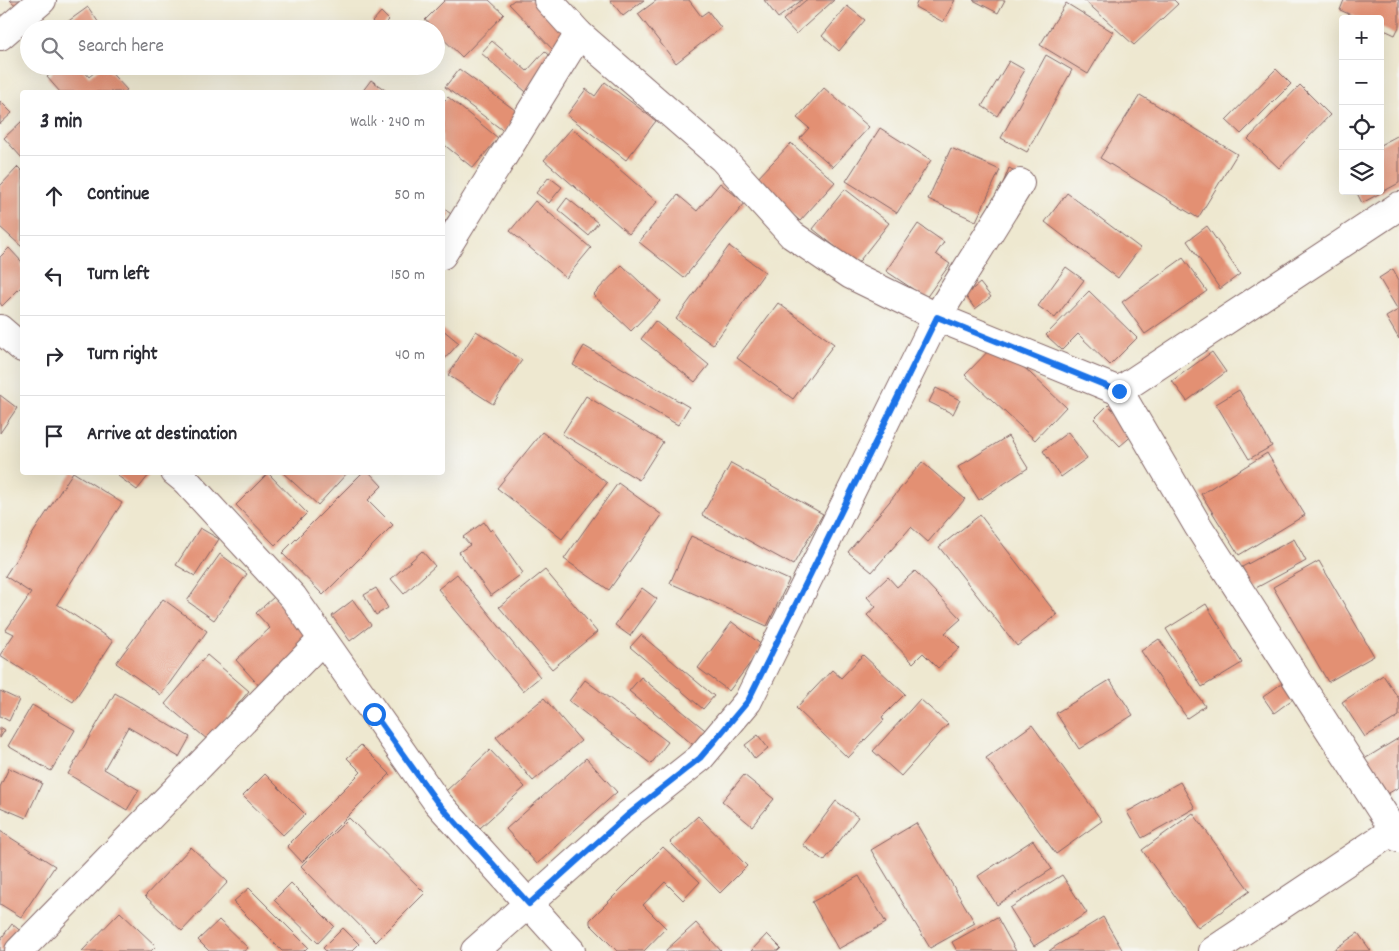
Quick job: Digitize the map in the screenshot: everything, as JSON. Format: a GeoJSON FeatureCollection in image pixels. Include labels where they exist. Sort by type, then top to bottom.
{"type":"FeatureCollection","features":[{"type":"Feature","properties":{"kind":"street"},"geometry":{"type":"LineString","coordinates":[[0,36],[42,0]]}},
{"type":"Feature","properties":{"kind":"street"},"geometry":{"type":"LineString","coordinates":[[548,0],[578,34],[723,160],[792,235],[851,275],[937,317],[1119,391],[1198,526],[1396,834],[1213,951]]}},
{"type":"Feature","properties":{"kind":"street"},"geometry":{"type":"LineString","coordinates":[[445,250],[578,34]]}},
{"type":"Feature","properties":{"kind":"street"},"geometry":{"type":"LineString","coordinates":[[475,951],[629,814],[700,758],[748,701],[937,317],[1020,183]]}},
{"type":"Feature","properties":{"kind":"street"},"geometry":{"type":"LineString","coordinates":[[1119,391],[1399,206]]}},
{"type":"Feature","properties":{"kind":"street"},"geometry":{"type":"LineString","coordinates":[[0,329],[20,346]]}},
{"type":"Feature","properties":{"kind":"street"},"geometry":{"type":"LineString","coordinates":[[179,475],[292,597],[437,802],[571,951]]}},
{"type":"Feature","properties":{"kind":"street"},"geometry":{"type":"LineString","coordinates":[[19,951],[322,640]]}},
{"type":"Feature","properties":{"kind":"building"},"geometry":{"type":"Polygon","coordinates":[[[10,0],[34,0],[23,12],[10,0]]]}},
{"type":"Feature","properties":{"kind":"building"},"geometry":{"type":"Polygon","coordinates":[[[445,0],[489,0],[504,14],[462,57],[445,41],[445,20],[425,20],[445,0]]]}},
{"type":"Feature","properties":{"kind":"building"},"geometry":{"type":"Polygon","coordinates":[[[514,0],[539,0],[572,35],[555,52],[509,4],[514,0]]]}},
{"type":"Feature","properties":{"kind":"building"},"geometry":{"type":"Polygon","coordinates":[[[610,0],[644,0],[623,16],[610,0]]]}},
{"type":"Feature","properties":{"kind":"building"},"geometry":{"type":"Polygon","coordinates":[[[657,0],[689,0],[701,16],[708,11],[721,28],[676,63],[638,14],[657,0]]]}},
{"type":"Feature","properties":{"kind":"building"},"geometry":{"type":"Polygon","coordinates":[[[764,0],[802,0],[778,18],[764,0]]]}},
{"type":"Feature","properties":{"kind":"building"},"geometry":{"type":"Polygon","coordinates":[[[806,0],[834,0],[796,34],[783,20],[806,0]]]}},
{"type":"Feature","properties":{"kind":"building"},"geometry":{"type":"Polygon","coordinates":[[[918,0],[955,0],[943,22],[915,7],[918,0]]]}},
{"type":"Feature","properties":{"kind":"building"},"geometry":{"type":"Polygon","coordinates":[[[973,0],[1005,0],[998,13],[973,0]]]}},
{"type":"Feature","properties":{"kind":"building"},"geometry":{"type":"Polygon","coordinates":[[[1084,0],[1174,0],[1178,4],[1134,45],[1084,0]]]}},
{"type":"Feature","properties":{"kind":"building"},"geometry":{"type":"Polygon","coordinates":[[[1344,0],[1399,0],[1399,27],[1395,35],[1384,30],[1384,15],[1351,15],[1340,10],[1344,0]]]}},
{"type":"Feature","properties":{"kind":"building"},"geometry":{"type":"Polygon","coordinates":[[[1066,3],[1113,32],[1088,74],[1040,45],[1066,3]]]}},
{"type":"Feature","properties":{"kind":"building"},"geometry":{"type":"Polygon","coordinates":[[[847,6],[865,20],[839,51],[822,36],[847,6]]]}},
{"type":"Feature","properties":{"kind":"building"},"geometry":{"type":"Polygon","coordinates":[[[88,7],[97,20],[70,20],[88,7]]]}},
{"type":"Feature","properties":{"kind":"building"},"geometry":{"type":"Polygon","coordinates":[[[381,12],[389,20],[374,20],[381,12]]]}},
{"type":"Feature","properties":{"kind":"building"},"geometry":{"type":"Polygon","coordinates":[[[492,41],[527,71],[545,51],[556,61],[533,98],[481,53],[492,41]]]}},
{"type":"Feature","properties":{"kind":"building"},"geometry":{"type":"Polygon","coordinates":[[[1046,55],[1072,70],[1027,152],[1001,138],[1046,55]]]}},
{"type":"Feature","properties":{"kind":"building"},"geometry":{"type":"Polygon","coordinates":[[[1009,61],[1025,70],[997,116],[982,106],[1009,61]]]}},
{"type":"Feature","properties":{"kind":"building"},"geometry":{"type":"Polygon","coordinates":[[[459,69],[519,113],[505,132],[445,87],[459,69]]]}},
{"type":"Feature","properties":{"kind":"building"},"geometry":{"type":"Polygon","coordinates":[[[1276,69],[1291,84],[1241,134],[1226,120],[1276,69]]]}},
{"type":"Feature","properties":{"kind":"building"},"geometry":{"type":"Polygon","coordinates":[[[49,75],[87,75],[89,77],[91,75],[113,75],[127,90],[58,90],[47,77],[49,75]]]}},
{"type":"Feature","properties":{"kind":"building"},"geometry":{"type":"Polygon","coordinates":[[[371,80],[385,90],[364,90],[371,80]]]}},
{"type":"Feature","properties":{"kind":"building"},"geometry":{"type":"Polygon","coordinates":[[[605,82],[656,121],[626,160],[567,115],[586,89],[595,96],[605,82]]]}},
{"type":"Feature","properties":{"kind":"building"},"geometry":{"type":"Polygon","coordinates":[[[1300,85],[1330,115],[1279,168],[1248,139],[1300,85]]]}},
{"type":"Feature","properties":{"kind":"building"},"geometry":{"type":"Polygon","coordinates":[[[824,88],[869,127],[833,167],[800,138],[809,128],[797,118],[824,88]]]}},
{"type":"Feature","properties":{"kind":"building"},"geometry":{"type":"Polygon","coordinates":[[[1140,95],[1237,154],[1198,218],[1100,158],[1140,95]]]}},
{"type":"Feature","properties":{"kind":"building"},"geometry":{"type":"Polygon","coordinates":[[[448,97],[498,138],[473,168],[445,145],[445,100],[448,97]]]}},
{"type":"Feature","properties":{"kind":"building"},"geometry":{"type":"Polygon","coordinates":[[[0,101],[12,113],[0,124],[0,101]]]}},
{"type":"Feature","properties":{"kind":"building"},"geometry":{"type":"Polygon","coordinates":[[[20,123],[20,156],[4,138],[20,123]]]}},
{"type":"Feature","properties":{"kind":"building"},"geometry":{"type":"Polygon","coordinates":[[[572,128],[657,202],[629,234],[544,160],[572,128]]]}},
{"type":"Feature","properties":{"kind":"building"},"geometry":{"type":"Polygon","coordinates":[[[880,128],[931,160],[897,213],[846,181],[880,128]]]}},
{"type":"Feature","properties":{"kind":"building"},"geometry":{"type":"Polygon","coordinates":[[[1399,135],[1399,183],[1384,191],[1384,150],[1384,143],[1399,135]]]}},
{"type":"Feature","properties":{"kind":"building"},"geometry":{"type":"Polygon","coordinates":[[[791,143],[835,182],[800,221],[755,181],[791,143]]]}},
{"type":"Feature","properties":{"kind":"building"},"geometry":{"type":"Polygon","coordinates":[[[951,148],[1000,170],[976,221],[928,199],[951,148]]]}},
{"type":"Feature","properties":{"kind":"building"},"geometry":{"type":"Polygon","coordinates":[[[18,167],[20,169],[20,245],[0,227],[0,186],[18,167]]]}},
{"type":"Feature","properties":{"kind":"building"},"geometry":{"type":"Polygon","coordinates":[[[1009,168],[1019,173],[1000,191],[1009,168]]]}},
{"type":"Feature","properties":{"kind":"building"},"geometry":{"type":"Polygon","coordinates":[[[549,177],[562,187],[549,203],[536,193],[549,177]]]}},
{"type":"Feature","properties":{"kind":"building"},"geometry":{"type":"Polygon","coordinates":[[[720,183],[745,203],[684,278],[639,242],[678,195],[697,211],[720,183]]]}},
{"type":"Feature","properties":{"kind":"building"},"geometry":{"type":"Polygon","coordinates":[[[845,189],[889,223],[857,264],[813,229],[845,189]]]}},
{"type":"Feature","properties":{"kind":"building"},"geometry":{"type":"Polygon","coordinates":[[[1067,193],[1140,248],[1118,278],[1045,222],[1067,193]]]}},
{"type":"Feature","properties":{"kind":"building"},"geometry":{"type":"Polygon","coordinates":[[[1358,195],[1377,195],[1362,203],[1358,195]]]}},
{"type":"Feature","properties":{"kind":"building"},"geometry":{"type":"Polygon","coordinates":[[[567,198],[598,223],[588,235],[558,210],[567,198]]]}},
{"type":"Feature","properties":{"kind":"building"},"geometry":{"type":"Polygon","coordinates":[[[535,201],[591,248],[566,278],[510,231],[535,201]]]}},
{"type":"Feature","properties":{"kind":"building"},"geometry":{"type":"Polygon","coordinates":[[[445,209],[451,214],[445,221],[445,209]]]}},
{"type":"Feature","properties":{"kind":"building"},"geometry":{"type":"Polygon","coordinates":[[[918,224],[944,242],[936,254],[950,264],[926,298],[886,271],[918,224]]]}},
{"type":"Feature","properties":{"kind":"building"},"geometry":{"type":"Polygon","coordinates":[[[1207,226],[1240,274],[1220,289],[1187,241],[1207,226]]]}},
{"type":"Feature","properties":{"kind":"building"},"geometry":{"type":"Polygon","coordinates":[[[729,246],[765,272],[713,345],[676,319],[729,246]]]}},
{"type":"Feature","properties":{"kind":"building"},"geometry":{"type":"Polygon","coordinates":[[[9,248],[20,260],[20,288],[2,306],[0,303],[0,257],[9,248]]]}},
{"type":"Feature","properties":{"kind":"building"},"geometry":{"type":"Polygon","coordinates":[[[1183,258],[1207,291],[1145,334],[1122,302],[1183,258]]]}},
{"type":"Feature","properties":{"kind":"building"},"geometry":{"type":"Polygon","coordinates":[[[622,265],[660,301],[631,331],[593,295],[622,265]]]}},
{"type":"Feature","properties":{"kind":"building"},"geometry":{"type":"Polygon","coordinates":[[[1066,267],[1084,280],[1055,318],[1038,306],[1066,267]]]}},
{"type":"Feature","properties":{"kind":"building"},"geometry":{"type":"Polygon","coordinates":[[[1393,269],[1399,280],[1399,339],[1386,317],[1398,310],[1379,278],[1393,269]]]}},
{"type":"Feature","properties":{"kind":"building"},"geometry":{"type":"Polygon","coordinates":[[[980,283],[991,297],[975,309],[965,295],[980,283]]]}},
{"type":"Feature","properties":{"kind":"building"},"geometry":{"type":"Polygon","coordinates":[[[1089,291],[1137,338],[1110,365],[1078,334],[1062,350],[1046,335],[1089,291]]]}},
{"type":"Feature","properties":{"kind":"building"},"geometry":{"type":"Polygon","coordinates":[[[778,303],[834,344],[793,399],[737,358],[778,303]]]}},
{"type":"Feature","properties":{"kind":"building"},"geometry":{"type":"Polygon","coordinates":[[[655,321],[709,365],[695,382],[641,339],[655,321]]]}},
{"type":"Feature","properties":{"kind":"building"},"geometry":{"type":"Polygon","coordinates":[[[445,331],[459,343],[445,359],[445,331]]]}},
{"type":"Feature","properties":{"kind":"building"},"geometry":{"type":"Polygon","coordinates":[[[476,331],[522,360],[493,404],[448,375],[476,331]]]}},
{"type":"Feature","properties":{"kind":"building"},"geometry":{"type":"Polygon","coordinates":[[[997,342],[1066,407],[1035,440],[965,375],[997,342]]]}},
{"type":"Feature","properties":{"kind":"building"},"geometry":{"type":"Polygon","coordinates":[[[584,346],[689,407],[678,425],[573,365],[584,346]]]}},
{"type":"Feature","properties":{"kind":"building"},"geometry":{"type":"Polygon","coordinates":[[[1212,352],[1226,372],[1187,401],[1172,381],[1212,352]]]}},
{"type":"Feature","properties":{"kind":"building"},"geometry":{"type":"Polygon","coordinates":[[[936,388],[960,400],[953,414],[929,402],[936,388]]]}},
{"type":"Feature","properties":{"kind":"building"},"geometry":{"type":"Polygon","coordinates":[[[1239,390],[1272,446],[1249,459],[1216,404],[1239,390]]]}},
{"type":"Feature","properties":{"kind":"building"},"geometry":{"type":"Polygon","coordinates":[[[0,395],[17,408],[0,433],[0,395]]]}},
{"type":"Feature","properties":{"kind":"building"},"geometry":{"type":"Polygon","coordinates":[[[586,396],[663,442],[639,480],[562,434],[586,396]]]}},
{"type":"Feature","properties":{"kind":"building"},"geometry":{"type":"Polygon","coordinates":[[[1108,405],[1135,433],[1120,446],[1094,419],[1108,405]]]}},
{"type":"Feature","properties":{"kind":"building"},"geometry":{"type":"Polygon","coordinates":[[[542,432],[607,483],[562,539],[497,488],[542,432]]]}},
{"type":"Feature","properties":{"kind":"building"},"geometry":{"type":"Polygon","coordinates":[[[1068,432],[1087,458],[1061,477],[1043,451],[1068,432]]]}},
{"type":"Feature","properties":{"kind":"building"},"geometry":{"type":"Polygon","coordinates":[[[1008,436],[1028,468],[979,500],[958,467],[1008,436]]]}},
{"type":"Feature","properties":{"kind":"building"},"geometry":{"type":"Polygon","coordinates":[[[1267,453],[1305,515],[1239,555],[1201,494],[1267,453]]]}},
{"type":"Feature","properties":{"kind":"building"},"geometry":{"type":"Polygon","coordinates":[[[922,462],[965,499],[928,542],[911,527],[872,572],[848,552],[922,462]]]}},
{"type":"Feature","properties":{"kind":"building"},"geometry":{"type":"Polygon","coordinates":[[[731,463],[823,514],[793,565],[702,515],[731,463]]]}},
{"type":"Feature","properties":{"kind":"building"},"geometry":{"type":"Polygon","coordinates":[[[71,475],[78,475],[122,503],[57,604],[113,641],[73,702],[0,655],[14,634],[6,630],[31,593],[5,576],[71,475]]]}},
{"type":"Feature","properties":{"kind":"building"},"geometry":{"type":"Polygon","coordinates":[[[119,475],[149,475],[137,490],[119,475]]]}},
{"type":"Feature","properties":{"kind":"building"},"geometry":{"type":"Polygon","coordinates":[[[266,475],[270,475],[307,513],[275,545],[236,505],[266,475]]]}},
{"type":"Feature","properties":{"kind":"building"},"geometry":{"type":"Polygon","coordinates":[[[285,475],[345,475],[318,505],[285,475]]]}},
{"type":"Feature","properties":{"kind":"building"},"geometry":{"type":"Polygon","coordinates":[[[360,475],[372,475],[382,486],[368,500],[393,525],[323,595],[282,553],[360,475]]]}},
{"type":"Feature","properties":{"kind":"building"},"geometry":{"type":"Polygon","coordinates":[[[618,483],[662,515],[609,590],[564,559],[618,483]]]}},
{"type":"Feature","properties":{"kind":"building"},"geometry":{"type":"Polygon","coordinates":[[[980,515],[1057,615],[1017,646],[939,547],[980,515]]]}},
{"type":"Feature","properties":{"kind":"building"},"geometry":{"type":"Polygon","coordinates":[[[484,522],[490,531],[492,529],[523,573],[491,596],[459,552],[470,545],[463,537],[484,522]]]}},
{"type":"Feature","properties":{"kind":"building"},"geometry":{"type":"Polygon","coordinates":[[[200,528],[219,539],[195,576],[176,565],[200,528]]]}},
{"type":"Feature","properties":{"kind":"building"},"geometry":{"type":"Polygon","coordinates":[[[691,536],[789,580],[767,626],[670,583],[691,536]]]}},
{"type":"Feature","properties":{"kind":"building"},"geometry":{"type":"Polygon","coordinates":[[[1294,539],[1306,561],[1254,589],[1242,567],[1294,539]]]}},
{"type":"Feature","properties":{"kind":"building"},"geometry":{"type":"Polygon","coordinates":[[[422,551],[435,566],[404,594],[391,579],[422,551]]]}},
{"type":"Feature","properties":{"kind":"building"},"geometry":{"type":"Polygon","coordinates":[[[220,554],[247,574],[214,620],[187,601],[220,554]]]}},
{"type":"Feature","properties":{"kind":"building"},"geometry":{"type":"Polygon","coordinates":[[[1319,561],[1374,656],[1328,682],[1273,587],[1319,561]]]}},
{"type":"Feature","properties":{"kind":"building"},"geometry":{"type":"Polygon","coordinates":[[[545,570],[597,632],[552,669],[499,607],[545,570]]]}},
{"type":"Feature","properties":{"kind":"building"},"geometry":{"type":"Polygon","coordinates":[[[915,571],[961,619],[945,633],[960,648],[938,668],[923,653],[913,663],[867,615],[876,607],[867,597],[888,577],[897,587],[915,571]]]}},
{"type":"Feature","properties":{"kind":"building"},"geometry":{"type":"Polygon","coordinates":[[[457,574],[540,677],[523,691],[438,589],[457,574]]]}},
{"type":"Feature","properties":{"kind":"building"},"geometry":{"type":"Polygon","coordinates":[[[376,588],[388,608],[376,615],[364,595],[376,588]]]}},
{"type":"Feature","properties":{"kind":"building"},"geometry":{"type":"Polygon","coordinates":[[[642,588],[657,599],[630,636],[615,625],[642,588]]]}},
{"type":"Feature","properties":{"kind":"building"},"geometry":{"type":"Polygon","coordinates":[[[274,597],[314,640],[263,690],[236,660],[270,628],[256,613],[274,597]]]}},
{"type":"Feature","properties":{"kind":"building"},"geometry":{"type":"Polygon","coordinates":[[[163,599],[207,631],[161,695],[116,663],[163,599]]]}},
{"type":"Feature","properties":{"kind":"building"},"geometry":{"type":"Polygon","coordinates":[[[353,600],[371,625],[350,641],[332,616],[353,600]]]}},
{"type":"Feature","properties":{"kind":"building"},"geometry":{"type":"Polygon","coordinates":[[[1206,604],[1242,663],[1202,687],[1166,629],[1206,604]]]}},
{"type":"Feature","properties":{"kind":"building"},"geometry":{"type":"Polygon","coordinates":[[[732,622],[763,646],[729,691],[698,668],[732,622]]]}},
{"type":"Feature","properties":{"kind":"building"},"geometry":{"type":"Polygon","coordinates":[[[641,635],[714,696],[703,709],[630,647],[641,635]]]}},
{"type":"Feature","properties":{"kind":"building"},"geometry":{"type":"Polygon","coordinates":[[[1159,639],[1205,706],[1187,718],[1141,651],[1159,639]]]}},
{"type":"Feature","properties":{"kind":"building"},"geometry":{"type":"Polygon","coordinates":[[[207,655],[249,691],[208,740],[165,704],[207,655]]]}},
{"type":"Feature","properties":{"kind":"building"},"geometry":{"type":"Polygon","coordinates":[[[863,655],[905,694],[882,717],[884,720],[848,758],[796,708],[832,670],[841,678],[863,655]]]}},
{"type":"Feature","properties":{"kind":"building"},"geometry":{"type":"Polygon","coordinates":[[[1383,675],[1399,699],[1399,716],[1365,737],[1342,702],[1383,675]]]}},
{"type":"Feature","properties":{"kind":"building"},"geometry":{"type":"Polygon","coordinates":[[[641,677],[710,734],[698,749],[629,691],[641,677]]]}},
{"type":"Feature","properties":{"kind":"building"},"geometry":{"type":"Polygon","coordinates":[[[585,680],[668,742],[651,764],[569,701],[585,680]]]}},
{"type":"Feature","properties":{"kind":"building"},"geometry":{"type":"Polygon","coordinates":[[[1110,680],[1133,715],[1079,749],[1056,713],[1110,680]]]}},
{"type":"Feature","properties":{"kind":"building"},"geometry":{"type":"Polygon","coordinates":[[[1285,681],[1297,696],[1274,713],[1263,697],[1285,681]]]}},
{"type":"Feature","properties":{"kind":"building"},"geometry":{"type":"Polygon","coordinates":[[[0,691],[19,700],[9,721],[0,716],[0,691]]]}},
{"type":"Feature","properties":{"kind":"building"},"geometry":{"type":"Polygon","coordinates":[[[115,693],[190,737],[179,757],[128,727],[104,769],[139,790],[127,810],[68,774],[115,693]]]}},
{"type":"Feature","properties":{"kind":"building"},"geometry":{"type":"Polygon","coordinates":[[[544,698],[581,741],[533,781],[496,737],[544,698]]]}},
{"type":"Feature","properties":{"kind":"building"},"geometry":{"type":"Polygon","coordinates":[[[920,699],[948,724],[901,776],[873,751],[920,699]]]}},
{"type":"Feature","properties":{"kind":"building"},"geometry":{"type":"Polygon","coordinates":[[[32,705],[75,730],[51,771],[8,746],[32,705]]]}},
{"type":"Feature","properties":{"kind":"building"},"geometry":{"type":"Polygon","coordinates":[[[1032,725],[1102,821],[1056,854],[986,758],[1032,725]]]}},
{"type":"Feature","properties":{"kind":"building"},"geometry":{"type":"Polygon","coordinates":[[[0,727],[5,730],[0,738],[0,727]]]}},
{"type":"Feature","properties":{"kind":"building"},"geometry":{"type":"Polygon","coordinates":[[[758,735],[768,748],[755,759],[745,745],[758,735]]]}},
{"type":"Feature","properties":{"kind":"building"},"geometry":{"type":"Polygon","coordinates":[[[1399,738],[1399,787],[1384,796],[1361,761],[1399,738]]]}},
{"type":"Feature","properties":{"kind":"building"},"geometry":{"type":"Polygon","coordinates":[[[361,745],[390,774],[302,862],[287,846],[361,772],[347,758],[361,745]]]}},
{"type":"Feature","properties":{"kind":"building"},"geometry":{"type":"Polygon","coordinates":[[[490,750],[525,787],[480,828],[446,791],[490,750]]]}},
{"type":"Feature","properties":{"kind":"building"},"geometry":{"type":"Polygon","coordinates":[[[586,758],[617,792],[537,864],[506,829],[586,758]]]}},
{"type":"Feature","properties":{"kind":"building"},"geometry":{"type":"Polygon","coordinates":[[[9,768],[42,783],[26,818],[0,807],[0,787],[9,768]]]}},
{"type":"Feature","properties":{"kind":"building"},"geometry":{"type":"Polygon","coordinates":[[[265,774],[305,814],[283,835],[243,796],[265,774]]]}},
{"type":"Feature","properties":{"kind":"building"},"geometry":{"type":"Polygon","coordinates":[[[744,775],[774,799],[752,826],[722,801],[744,775]]]}},
{"type":"Feature","properties":{"kind":"building"},"geometry":{"type":"Polygon","coordinates":[[[1180,782],[1195,808],[1142,838],[1127,812],[1180,782]]]}},
{"type":"Feature","properties":{"kind":"building"},"geometry":{"type":"Polygon","coordinates":[[[836,801],[858,817],[824,861],[803,845],[836,801]]]}},
{"type":"Feature","properties":{"kind":"building"},"geometry":{"type":"Polygon","coordinates":[[[1193,813],[1250,891],[1198,928],[1142,850],[1193,813]]]}},
{"type":"Feature","properties":{"kind":"building"},"geometry":{"type":"Polygon","coordinates":[[[698,816],[747,866],[720,893],[670,842],[698,816]]]}},
{"type":"Feature","properties":{"kind":"building"},"geometry":{"type":"Polygon","coordinates":[[[349,818],[425,893],[376,942],[301,866],[349,818]]]}},
{"type":"Feature","properties":{"kind":"building"},"geometry":{"type":"Polygon","coordinates":[[[916,823],[975,923],[930,948],[871,850],[916,823]]]}},
{"type":"Feature","properties":{"kind":"building"},"geometry":{"type":"Polygon","coordinates":[[[0,831],[55,866],[21,917],[0,904],[0,831]]]}},
{"type":"Feature","properties":{"kind":"building"},"geometry":{"type":"Polygon","coordinates":[[[1033,840],[1052,869],[997,905],[978,876],[1033,840]]]}},
{"type":"Feature","properties":{"kind":"building"},"geometry":{"type":"Polygon","coordinates":[[[191,847],[228,882],[182,931],[145,896],[191,847]]]}},
{"type":"Feature","properties":{"kind":"building"},"geometry":{"type":"Polygon","coordinates":[[[663,847],[700,882],[683,900],[665,882],[643,905],[666,928],[644,951],[617,951],[590,924],[590,920],[663,847]]]}},
{"type":"Feature","properties":{"kind":"building"},"geometry":{"type":"Polygon","coordinates":[[[1062,875],[1087,913],[1034,946],[1010,908],[1062,875]]]}},
{"type":"Feature","properties":{"kind":"building"},"geometry":{"type":"Polygon","coordinates":[[[859,876],[886,923],[838,949],[812,902],[859,876]]]}},
{"type":"Feature","properties":{"kind":"building"},"geometry":{"type":"Polygon","coordinates":[[[291,883],[334,926],[318,943],[274,900],[291,883]]]}},
{"type":"Feature","properties":{"kind":"building"},"geometry":{"type":"Polygon","coordinates":[[[249,888],[308,947],[304,951],[282,951],[233,902],[249,888]]]}},
{"type":"Feature","properties":{"kind":"building"},"geometry":{"type":"Polygon","coordinates":[[[120,912],[156,946],[151,951],[82,951],[120,912]]]}},
{"type":"Feature","properties":{"kind":"building"},"geometry":{"type":"Polygon","coordinates":[[[997,917],[1016,951],[957,951],[952,942],[997,917]]]}},
{"type":"Feature","properties":{"kind":"building"},"geometry":{"type":"Polygon","coordinates":[[[1103,917],[1123,951],[1049,951],[1056,946],[1103,917]]]}},
{"type":"Feature","properties":{"kind":"building"},"geometry":{"type":"Polygon","coordinates":[[[219,920],[248,948],[244,951],[209,951],[198,940],[219,920]]]}},
{"type":"Feature","properties":{"kind":"building"},"geometry":{"type":"Polygon","coordinates":[[[696,923],[721,951],[665,951],[696,923]]]}},
{"type":"Feature","properties":{"kind":"building"},"geometry":{"type":"Polygon","coordinates":[[[12,924],[23,933],[9,951],[0,951],[0,940],[12,924]]]}},
{"type":"Feature","properties":{"kind":"building"},"geometry":{"type":"Polygon","coordinates":[[[343,928],[359,944],[352,951],[326,951],[323,948],[343,928]]]}},
{"type":"Feature","properties":{"kind":"building"},"geometry":{"type":"Polygon","coordinates":[[[1358,933],[1371,951],[1332,951],[1358,933]]]}},
{"type":"Feature","properties":{"kind":"building"},"geometry":{"type":"Polygon","coordinates":[[[767,934],[781,948],[778,951],[751,951],[767,934]]]}},
{"type":"Feature","properties":{"kind":"route"},"geometry":{"type":"LineString","coordinates":[[374,714],[437,802],[529,904],[629,814],[700,758],[748,701],[937,317],[1119,391]]}}]}
